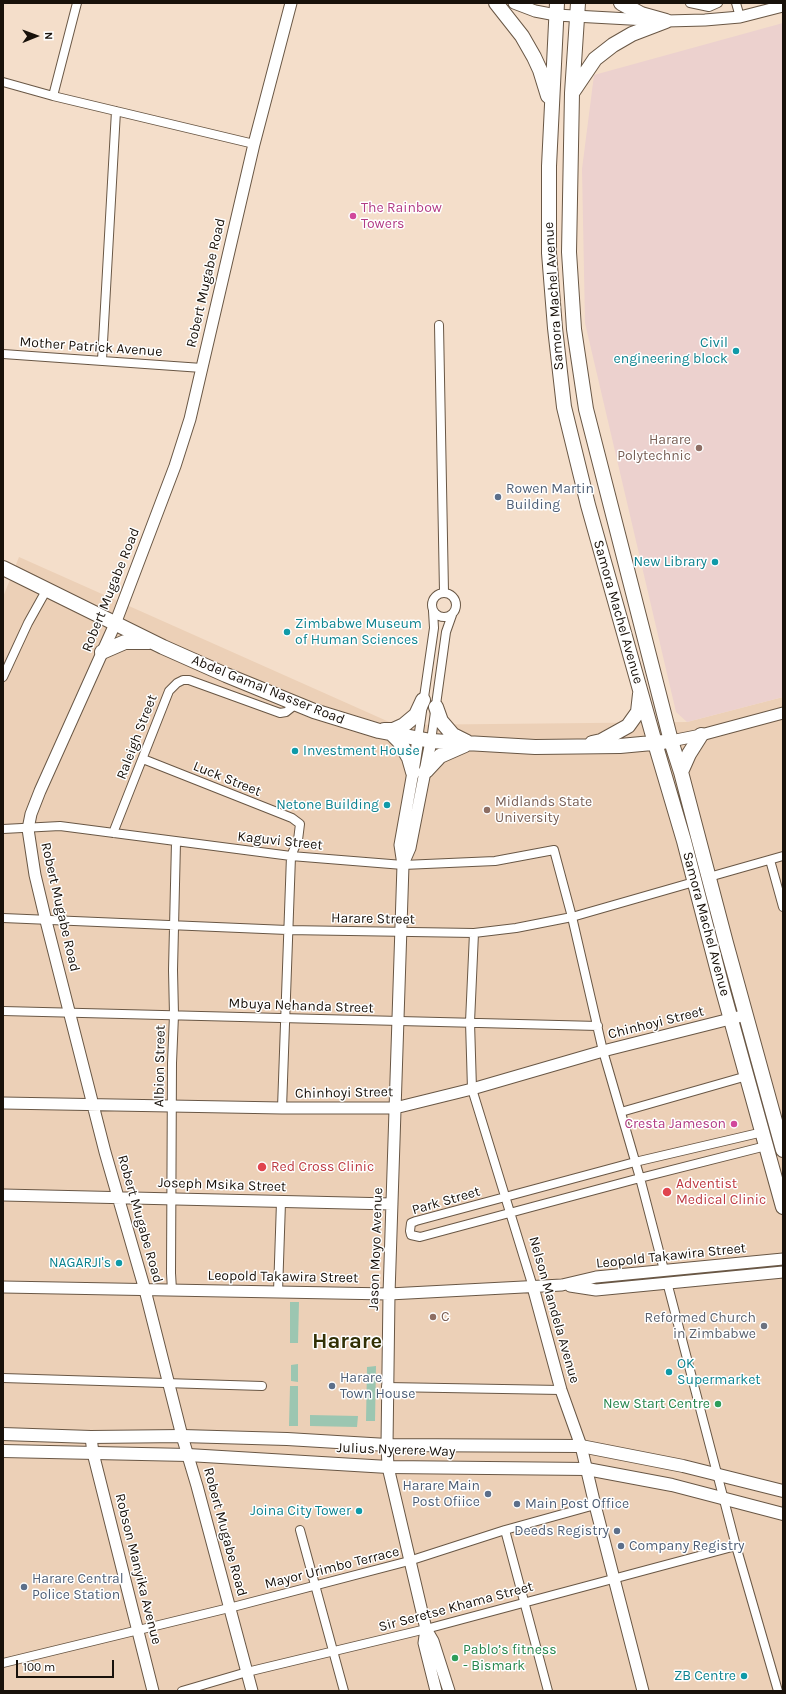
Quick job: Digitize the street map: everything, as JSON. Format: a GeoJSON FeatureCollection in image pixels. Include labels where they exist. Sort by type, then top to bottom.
{"type":"FeatureCollection","features":[{"type":"Feature","properties":{"kind":"highway"},"geometry":{"type":"LineString","coordinates":[[496,3],[522,36],[534,57],[540,70],[551,106]]}},
{"type":"Feature","properties":{"kind":"highway"},"geometry":{"type":"LineString","coordinates":[[622,3],[641,14],[666,21]]}},
{"type":"Feature","properties":{"kind":"highway","name":"Samora Machel Avenue"},"geometry":{"type":"LineString","coordinates":[[557,9],[549,166],[549,253],[555,328],[564,407],[588,505],[684,841],[783,1207]]}},
{"type":"Feature","properties":{"kind":"highway","name":"Samora Machel Avenue"},"geometry":{"type":"LineString","coordinates":[[577,10],[572,93],[569,252],[574,329],[584,401],[671,741],[681,772],[746,1015],[782,1141]]}},
{"type":"Feature","properties":{"kind":"highway"},"geometry":{"type":"LineString","coordinates":[[572,93],[595,60],[613,45],[632,34],[666,21]]}},
{"type":"Feature","properties":{"kind":"highway","name":"Abdel Gamal Nasser Road"},"geometry":{"type":"LineString","coordinates":[[3,568],[152,642],[296,704],[344,721],[385,732],[424,740],[535,747],[620,746],[671,741]]}},
{"type":"Feature","properties":{"kind":"highway"},"geometry":{"type":"LineString","coordinates":[[102,652],[125,642],[152,642]]}},
{"type":"Feature","properties":{"kind":"highway"},"geometry":{"type":"LineString","coordinates":[[577,746],[602,741],[628,726],[638,712],[641,692]]}},
{"type":"Feature","properties":{"kind":"highway"},"geometry":{"type":"LineString","coordinates":[[385,732],[404,725],[416,715],[423,700]]}},
{"type":"Feature","properties":{"kind":"highway"},"geometry":{"type":"LineString","coordinates":[[436,707],[441,721],[453,735],[469,743]]}},
{"type":"Feature","properties":{"kind":"highway"},"geometry":{"type":"LineString","coordinates":[[385,732],[399,741],[409,758],[420,771],[440,756],[469,743]]}},
{"type":"Feature","properties":{"kind":"highway"},"geometry":{"type":"LineString","coordinates":[[681,772],[689,754],[701,735]]}},
{"type":"Feature","properties":{"kind":"main road","name":"Julius Nyerere Way"},"geometry":{"type":"LineString","coordinates":[[3,1434],[91,1437],[182,1436],[287,1439],[387,1445],[581,1446],[683,1466],[717,1476],[783,1491]]}},
{"type":"Feature","properties":{"kind":"main road","name":"Julius Nyerere Way"},"geometry":{"type":"LineString","coordinates":[[3,1450],[188,1455],[388,1467],[587,1469],[672,1486],[783,1514]]}},
{"type":"Feature","properties":{"kind":"street"},"geometry":{"type":"LineString","coordinates":[[53,96],[77,3]]}},
{"type":"Feature","properties":{"kind":"street","name":"Robert Mugabe Road"},"geometry":{"type":"LineString","coordinates":[[252,1691],[182,1436],[145,1290],[105,1152],[35,875],[28,829],[31,814],[40,791],[115,624],[176,466],[190,419],[254,144],[291,3]]}},
{"type":"Feature","properties":{"kind":"street"},"geometry":{"type":"LineString","coordinates":[[514,3],[535,11],[557,9],[577,10],[666,21],[740,17],[783,6]]}},
{"type":"Feature","properties":{"kind":"street"},"geometry":{"type":"LineString","coordinates":[[690,3],[709,7],[718,3]]}},
{"type":"Feature","properties":{"kind":"street"},"geometry":{"type":"LineString","coordinates":[[736,3],[740,17]]}},
{"type":"Feature","properties":{"kind":"street"},"geometry":{"type":"LineString","coordinates":[[3,82],[53,96],[254,144]]}},
{"type":"Feature","properties":{"kind":"street"},"geometry":{"type":"LineString","coordinates":[[102,360],[116,111]]}},
{"type":"Feature","properties":{"kind":"street"},"geometry":{"type":"LineString","coordinates":[[439,326],[444,592]]}},
{"type":"Feature","properties":{"kind":"street","name":"Mother Patrick Avenue"},"geometry":{"type":"LineString","coordinates":[[3,354],[202,368]]}},
{"type":"Feature","properties":{"kind":"street"},"geometry":{"type":"LineString","coordinates":[[3,677],[28,623],[47,589]]}},
{"type":"Feature","properties":{"kind":"street"},"geometry":{"type":"LineString","coordinates":[[444,592],[451,594],[456,601],[456,607],[446,632],[436,707],[424,740],[423,700],[434,628],[432,606],[434,597],[437,594],[444,592]]}},
{"type":"Feature","properties":{"kind":"street"},"geometry":{"type":"LineString","coordinates":[[433,611],[444,617],[452,615]]}},
{"type":"Feature","properties":{"kind":"street","name":"Raleigh Street"},"geometry":{"type":"LineString","coordinates":[[114,833],[169,691],[177,683],[183,680],[189,680],[280,713],[286,712],[296,704]]}},
{"type":"Feature","properties":{"kind":"street"},"geometry":{"type":"LineString","coordinates":[[671,741],[701,735],[783,713]]}},
{"type":"Feature","properties":{"kind":"street","name":"Jason Moyo Avenue"},"geometry":{"type":"LineString","coordinates":[[424,740],[420,771],[400,845],[403,865],[386,1387],[387,1445],[388,1467],[426,1629],[433,1641],[449,1691]]}},
{"type":"Feature","properties":{"kind":"street","name":"Luck Street"},"geometry":{"type":"LineString","coordinates":[[143,759],[292,818],[300,824],[298,840],[291,856]]}},
{"type":"Feature","properties":{"kind":"street","name":"Kaguvi Street"},"geometry":{"type":"LineString","coordinates":[[3,829],[28,829],[60,826],[291,856],[403,865],[495,861],[554,850],[572,917]]}},
{"type":"Feature","properties":{"kind":"street","name":"Albion Street"},"geometry":{"type":"LineString","coordinates":[[172,1290],[172,1063],[176,842]]}},
{"type":"Feature","properties":{"kind":"street"},"geometry":{"type":"LineString","coordinates":[[282,1108],[286,1019],[287,930],[291,856]]}},
{"type":"Feature","properties":{"kind":"street"},"geometry":{"type":"LineString","coordinates":[[709,877],[783,856]]}},
{"type":"Feature","properties":{"kind":"street"},"geometry":{"type":"LineString","coordinates":[[770,860],[783,907]]}},
{"type":"Feature","properties":{"kind":"street","name":"Harare Street"},"geometry":{"type":"LineString","coordinates":[[46,921],[287,930],[474,933],[516,928],[572,917],[694,882]]}},
{"type":"Feature","properties":{"kind":"street"},"geometry":{"type":"LineString","coordinates":[[572,917],[603,1051],[640,1178],[664,1270]]}},
{"type":"Feature","properties":{"kind":"street"},"geometry":{"type":"LineString","coordinates":[[3,918],[46,921]]}},
{"type":"Feature","properties":{"kind":"street","name":"Nelson Mandela Avenue"},"geometry":{"type":"LineString","coordinates":[[474,933],[470,1022],[472,1089],[511,1212],[561,1390],[581,1446],[643,1691]]}},
{"type":"Feature","properties":{"kind":"street","name":"Mbuya Nehanda Street"},"geometry":{"type":"LineString","coordinates":[[3,1011],[598,1026]]}},
{"type":"Feature","properties":{"kind":"street","name":"Chinhoyi Street"},"geometry":{"type":"LineString","coordinates":[[3,1103],[172,1107],[395,1108],[472,1089],[603,1051],[746,1015]]}},
{"type":"Feature","properties":{"kind":"street"},"geometry":{"type":"LineString","coordinates":[[621,1112],[747,1076]]}},
{"type":"Feature","properties":{"kind":"street","name":"Park Street"},"geometry":{"type":"LineString","coordinates":[[763,1132],[635,1162],[506,1198],[416,1221],[411,1223],[410,1231],[411,1235],[420,1237],[766,1146]]}},
{"type":"Feature","properties":{"kind":"street","name":"Joseph Msika Street"},"geometry":{"type":"LineString","coordinates":[[3,1195],[392,1204]]}},
{"type":"Feature","properties":{"kind":"street"},"geometry":{"type":"LineString","coordinates":[[278,1292],[281,1202]]}},
{"type":"Feature","properties":{"kind":"street","name":"Leopold Takawira Street"},"geometry":{"type":"LineString","coordinates":[[3,1287],[389,1294],[533,1288],[562,1285],[596,1277],[783,1259]]}},
{"type":"Feature","properties":{"kind":"street","name":"Leopold Takawira Street"},"geometry":{"type":"LineString","coordinates":[[562,1285],[596,1290],[783,1272]]}},
{"type":"Feature","properties":{"kind":"street"},"geometry":{"type":"LineString","coordinates":[[667,1282],[736,1546],[753,1606],[781,1691]]}},
{"type":"Feature","properties":{"kind":"street"},"geometry":{"type":"LineString","coordinates":[[3,1378],[262,1386]]}},
{"type":"Feature","properties":{"kind":"street"},"geometry":{"type":"LineString","coordinates":[[386,1387],[561,1390]]}},
{"type":"Feature","properties":{"kind":"street","name":"Robson Manyika Avenue"},"geometry":{"type":"LineString","coordinates":[[91,1437],[93,1453],[153,1691]]}},
{"type":"Feature","properties":{"kind":"street","name":"Mayor Urimbo Terrace"},"geometry":{"type":"LineString","coordinates":[[3,1663],[316,1586],[409,1561],[505,1530],[595,1505]]}},
{"type":"Feature","properties":{"kind":"street"},"geometry":{"type":"LineString","coordinates":[[300,1530],[344,1691]]}},
{"type":"Feature","properties":{"kind":"street"},"geometry":{"type":"LineString","coordinates":[[505,1530],[548,1691]]}},
{"type":"Feature","properties":{"kind":"street","name":"Sir Seretse Khama Street"},"geometry":{"type":"LineString","coordinates":[[182,1691],[247,1672],[426,1629],[736,1546]]}},
{"type":"Feature","properties":{"kind":"street","name":"Jason Moyo Avenue"},"geometry":{"type":"LineString","coordinates":[[426,1629],[424,1643],[436,1691]]}},
{"type":"Feature","properties":{"kind":"shaded area","name":"Harare Polytechnic"},"geometry":{"type":"Polygon","coordinates":[[[783,23],[783,697],[687,722],[676,712],[585,323],[582,169],[594,75],[783,23]]]}},
{"type":"Feature","properties":{"kind":"shaded area"},"geometry":{"type":"Polygon","coordinates":[[[19,557],[396,725],[687,722],[783,697],[783,1691],[3,1691],[3,597],[19,557]]]}},
{"type":"Feature","properties":{"kind":"green space"},"geometry":{"type":"Polygon","coordinates":[[[290,1302],[299,1302],[298,1343],[290,1343],[290,1302]]]}},
{"type":"Feature","properties":{"kind":"green space"},"geometry":{"type":"Polygon","coordinates":[[[298,1364],[298,1382],[291,1381],[291,1365],[298,1364]]]}},
{"type":"Feature","properties":{"kind":"green space"},"geometry":{"type":"Polygon","coordinates":[[[376,1366],[375,1421],[366,1421],[367,1367],[376,1366]]]}},
{"type":"Feature","properties":{"kind":"green space"},"geometry":{"type":"Polygon","coordinates":[[[290,1386],[298,1386],[298,1426],[289,1426],[290,1386]]]}},
{"type":"Feature","properties":{"kind":"green space"},"geometry":{"type":"Polygon","coordinates":[[[310,1415],[358,1416],[357,1427],[310,1426],[310,1415]]]}},
{"type":"Feature","properties":{"kind":"place","name":"The Rainbow Towers"},"geometry":{"type":"Point","coordinates":[353,216]}},
{"type":"Feature","properties":{"kind":"place","name":"Civil engineering block"},"geometry":{"type":"Point","coordinates":[736,351]}},
{"type":"Feature","properties":{"kind":"place","name":"Harare Polytechnic"},"geometry":{"type":"Point","coordinates":[699,448]}},
{"type":"Feature","properties":{"kind":"place","name":"Rowen Martin Building"},"geometry":{"type":"Point","coordinates":[498,497]}},
{"type":"Feature","properties":{"kind":"place","name":"New Library"},"geometry":{"type":"Point","coordinates":[715,562]}},
{"type":"Feature","properties":{"kind":"place","name":"Zimbabwe Museum of Human Sciences"},"geometry":{"type":"Point","coordinates":[287,632]}},
{"type":"Feature","properties":{"kind":"place","name":"Investment House"},"geometry":{"type":"Point","coordinates":[295,751]}},
{"type":"Feature","properties":{"kind":"place","name":"Netone Building"},"geometry":{"type":"Point","coordinates":[387,805]}},
{"type":"Feature","properties":{"kind":"place","name":"Midlands State University"},"geometry":{"type":"Point","coordinates":[487,810]}},
{"type":"Feature","properties":{"kind":"place","name":"Cresta Jameson"},"geometry":{"type":"Point","coordinates":[734,1124]}},
{"type":"Feature","properties":{"kind":"place","name":"Red Cross Clinic"},"geometry":{"type":"Point","coordinates":[262,1167]}},
{"type":"Feature","properties":{"kind":"place","name":"Adventist Medical Clinic"},"geometry":{"type":"Point","coordinates":[667,1192]}},
{"type":"Feature","properties":{"kind":"place","name":"NAGARJI's"},"geometry":{"type":"Point","coordinates":[119,1263]}},
{"type":"Feature","properties":{"kind":"place","name":"C"},"geometry":{"type":"Point","coordinates":[433,1317]}},
{"type":"Feature","properties":{"kind":"place","name":"Reformed Church in Zimbabwe"},"geometry":{"type":"Point","coordinates":[764,1326]}},
{"type":"Feature","properties":{"kind":"place","name":"OK Supermarket"},"geometry":{"type":"Point","coordinates":[669,1372]}},
{"type":"Feature","properties":{"kind":"place","name":"Harare Town House"},"geometry":{"type":"Point","coordinates":[332,1386]}},
{"type":"Feature","properties":{"kind":"place","name":"New Start Centre"},"geometry":{"type":"Point","coordinates":[718,1404]}},
{"type":"Feature","properties":{"kind":"place","name":"Harare Main Post Ofiice"},"geometry":{"type":"Point","coordinates":[488,1494]}},
{"type":"Feature","properties":{"kind":"place","name":"Main Post Office"},"geometry":{"type":"Point","coordinates":[517,1504]}},
{"type":"Feature","properties":{"kind":"place","name":"Joina City Tower"},"geometry":{"type":"Point","coordinates":[359,1511]}},
{"type":"Feature","properties":{"kind":"place","name":"Deeds Registry"},"geometry":{"type":"Point","coordinates":[617,1531]}},
{"type":"Feature","properties":{"kind":"place","name":"Company Registry"},"geometry":{"type":"Point","coordinates":[621,1546]}},
{"type":"Feature","properties":{"kind":"place","name":"Harare Central Police Station"},"geometry":{"type":"Point","coordinates":[24,1587]}},
{"type":"Feature","properties":{"kind":"place","name":"Pablo’s fitness - Bismark"},"geometry":{"type":"Point","coordinates":[455,1658]}},
{"type":"Feature","properties":{"kind":"place","name":"ZB Centre"},"geometry":{"type":"Point","coordinates":[744,1676]}},
{"type":"Feature","properties":{"kind":"district","name":"Harare"},"geometry":{"type":"Point","coordinates":[347,1342]}}]}
